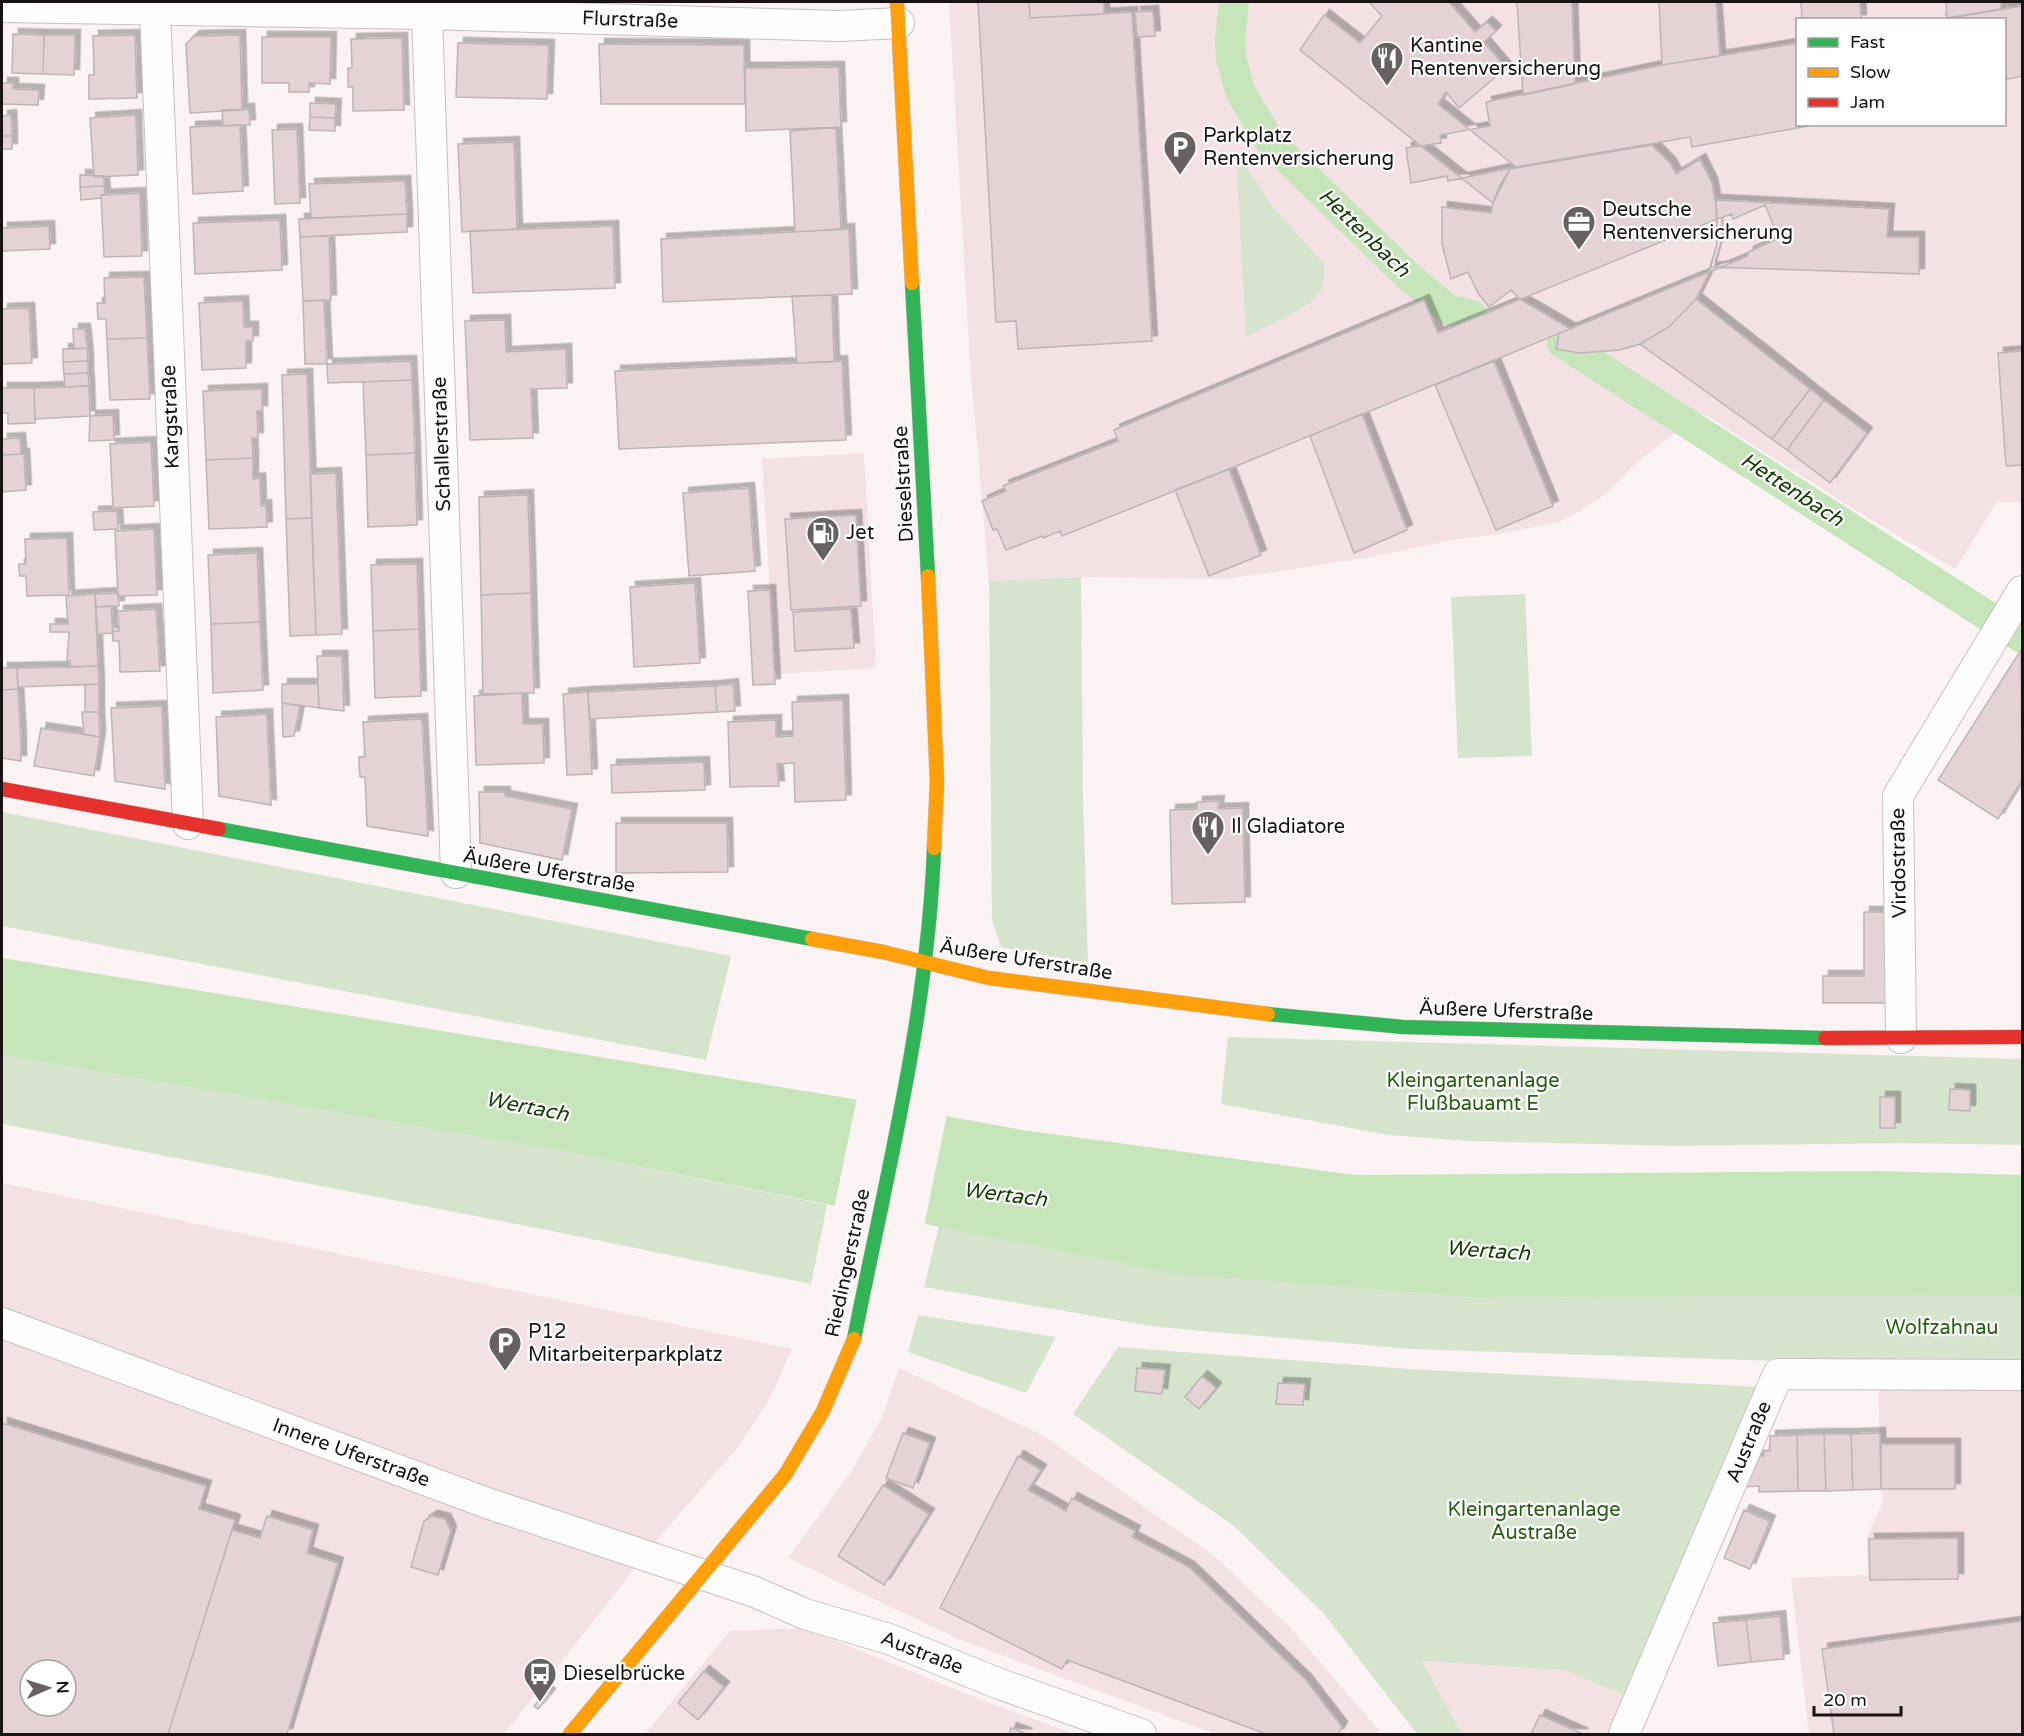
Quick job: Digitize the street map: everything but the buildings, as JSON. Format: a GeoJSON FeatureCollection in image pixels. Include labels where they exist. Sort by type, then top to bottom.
{"type":"FeatureCollection","features":[{"type":"Feature","properties":{"kind":"street","name":"Flurstraße"},"geometry":{"type":"LineString","coordinates":[[2,7],[427,14],[840,26],[898,12]]}},
{"type":"Feature","properties":{"kind":"street","name":"Kargstraße"},"geometry":{"type":"LineString","coordinates":[[155,10],[188,824]]}},
{"type":"Feature","properties":{"kind":"street","name":"Dieselstraße"},"geometry":{"type":"LineString","coordinates":[[898,12],[931,614],[937,782],[934,886],[925,963]]}},
{"type":"Feature","properties":{"kind":"street","name":"Schallerstraße"},"geometry":{"type":"LineString","coordinates":[[427,14],[456,873]]}},
{"type":"Feature","properties":{"kind":"street","name":"Virdostraße"},"geometry":{"type":"LineString","coordinates":[[1901,1038],[1898,796],[2018,607]]}},
{"type":"Feature","properties":{"kind":"street","name":"Äußere Uferstraße"},"geometry":{"type":"LineString","coordinates":[[2,789],[883,952],[988,978],[1226,1010],[1403,1027],[1742,1036],[2022,1037]]}},
{"type":"Feature","properties":{"kind":"street","name":"Riedingerstraße"},"geometry":{"type":"LineString","coordinates":[[570,1734],[786,1475],[824,1411],[853,1342],[915,1032],[925,963]]}},
{"type":"Feature","properties":{"kind":"street","name":"Innere Uferstraße"},"geometry":{"type":"LineString","coordinates":[[2,1323],[487,1503],[703,1575]]}},
{"type":"Feature","properties":{"kind":"street","name":"Austraße"},"geometry":{"type":"LineString","coordinates":[[1624,1734],[1778,1374],[2022,1375]]}},
{"type":"Feature","properties":{"kind":"street","name":"Austraße"},"geometry":{"type":"LineString","coordinates":[[703,1575],[755,1592],[806,1614],[889,1639],[997,1683],[1141,1734]]}},
{"type":"Feature","properties":{"kind":"shaded area","name":"Deutsche Rentenversicherung"},"geometry":{"type":"Polygon","coordinates":[[[949,2],[2022,2],[2022,502],[1997,502],[1955,569],[1865,516],[1704,414],[1668,438],[1632,467],[1606,494],[1559,522],[1499,534],[1452,540],[1372,557],[1227,579],[1081,577],[989,581],[970,362],[949,2]]]}},
{"type":"Feature","properties":{"kind":"shaded area"},"geometry":{"type":"Polygon","coordinates":[[[864,453],[876,668],[775,674],[762,459],[864,453]]]}},
{"type":"Feature","properties":{"kind":"shaded area"},"geometry":{"type":"Polygon","coordinates":[[[2,1183],[792,1349],[771,1396],[739,1446],[667,1528],[504,1734],[2,1734],[2,1183]]]}},
{"type":"Feature","properties":{"kind":"shaded area"},"geometry":{"type":"Polygon","coordinates":[[[899,1368],[1042,1435],[1214,1556],[1289,1626],[1382,1734],[1215,1734],[958,1639],[788,1558],[851,1472],[882,1418],[899,1368]]]}},
{"type":"Feature","properties":{"kind":"shaded area"},"geometry":{"type":"Polygon","coordinates":[[[1878,1386],[2022,1387],[2022,1734],[1809,1734],[1791,1578],[1867,1575],[1867,1538],[1882,1503],[1878,1386]]]}},
{"type":"Feature","properties":{"kind":"shaded area"},"geometry":{"type":"Polygon","coordinates":[[[804,1628],[989,1703],[1075,1734],[645,1734],[730,1631],[804,1628]]]}},
{"type":"Feature","properties":{"kind":"shaded area"},"geometry":{"type":"Polygon","coordinates":[[[1422,1661],[1563,1670],[1628,1697],[1612,1734],[1462,1734],[1422,1661]]]}},
{"type":"Feature","properties":{"kind":"green space"},"geometry":{"type":"Polygon","coordinates":[[[1236,150],[1269,202],[1324,264],[1325,269],[1323,283],[1313,300],[1246,337],[1236,150]]]}},
{"type":"Feature","properties":{"kind":"green space"},"geometry":{"type":"Polygon","coordinates":[[[1081,577],[1083,797],[1088,963],[1001,947],[992,920],[989,581],[1081,577]]]}},
{"type":"Feature","properties":{"kind":"green space"},"geometry":{"type":"Polygon","coordinates":[[[1525,594],[1532,756],[1458,758],[1451,597],[1525,594]]]}},
{"type":"Feature","properties":{"kind":"green space"},"geometry":{"type":"Polygon","coordinates":[[[2,812],[731,956],[706,1060],[2,926],[2,812]]]}},
{"type":"Feature","properties":{"kind":"green space","name":"Kleingartenanlage Flußbauamt E"},"geometry":{"type":"Polygon","coordinates":[[[1228,1037],[2022,1059],[2022,1145],[1901,1143],[1675,1146],[1469,1141],[1388,1135],[1221,1104],[1228,1037]]]}},
{"type":"Feature","properties":{"kind":"green space"},"geometry":{"type":"Polygon","coordinates":[[[2,1055],[562,1151],[827,1205],[811,1284],[2,1124],[2,1055]]]}},
{"type":"Feature","properties":{"kind":"green space","name":"Wolfzahnau"},"geometry":{"type":"Polygon","coordinates":[[[939,1226],[1170,1273],[2022,1295],[2022,1364],[1777,1361],[1411,1349],[1158,1327],[924,1287],[939,1226]]]}},
{"type":"Feature","properties":{"kind":"green space"},"geometry":{"type":"Polygon","coordinates":[[[918,1315],[1056,1337],[1026,1393],[908,1352],[918,1315]]]}},
{"type":"Feature","properties":{"kind":"green space","name":"Kleingartenanlage Austraße"},"geometry":{"type":"Polygon","coordinates":[[[1118,1347],[1409,1369],[1762,1387],[1628,1697],[1563,1670],[1422,1661],[1462,1734],[1417,1734],[1324,1614],[1234,1526],[1073,1414],[1118,1347]]]}},
{"type":"Feature","properties":{"kind":"water","name":"Wertach"},"geometry":{"type":"Polygon","coordinates":[[[2,958],[859,1100],[1022,1130],[1355,1175],[1878,1171],[2022,1175],[2022,1295],[1473,1297],[1170,1273],[562,1151],[2,1055],[2,958]]]}},
{"type":"Feature","properties":{"kind":"pier"},"geometry":{"type":"Polygon","coordinates":[[[857,1097],[947,1114],[924,1227],[834,1209],[857,1097]]]}},
{"type":"Feature","properties":{"kind":"waterway","name":"Hettenbach"},"geometry":{"type":"LineString","coordinates":[[1234,2],[1230,41],[1231,59],[1241,93],[1270,142],[1409,277],[1449,310],[1472,315]]}},
{"type":"Feature","properties":{"kind":"waterway","name":"Hettenbach"},"geometry":{"type":"LineString","coordinates":[[1562,343],[2022,638]]}},
{"type":"Feature","properties":{"kind":"traffic: fast"},"geometry":{"type":"LineString","coordinates":[[912,283],[928,576]]}},
{"type":"Feature","properties":{"kind":"traffic: fast"},"geometry":{"type":"LineString","coordinates":[[219,829],[812,939]]}},
{"type":"Feature","properties":{"kind":"traffic: fast"},"geometry":{"type":"LineString","coordinates":[[854,1339],[892,1156],[914,1034],[930,910],[934,848]]}},
{"type":"Feature","properties":{"kind":"traffic: fast"},"geometry":{"type":"LineString","coordinates":[[1268,1014],[1403,1027],[1825,1038]]}},
{"type":"Feature","properties":{"kind":"traffic: slow"},"geometry":{"type":"LineString","coordinates":[[897,2],[912,283]]}},
{"type":"Feature","properties":{"kind":"traffic: slow"},"geometry":{"type":"LineString","coordinates":[[928,576],[937,781],[934,848]]}},
{"type":"Feature","properties":{"kind":"traffic: slow"},"geometry":{"type":"LineString","coordinates":[[812,939],[883,952],[989,978],[1268,1014]]}},
{"type":"Feature","properties":{"kind":"traffic: slow"},"geometry":{"type":"LineString","coordinates":[[570,1734],[785,1475],[823,1411],[854,1339]]}},
{"type":"Feature","properties":{"kind":"traffic: jam"},"geometry":{"type":"LineString","coordinates":[[2,789],[219,829]]}},
{"type":"Feature","properties":{"kind":"traffic: jam"},"geometry":{"type":"LineString","coordinates":[[1825,1038],[2022,1037]]}},
{"type":"Feature","properties":{"kind":"place","name":"Kantine Rentenversicherung"},"geometry":{"type":"Point","coordinates":[1387,87]}},
{"type":"Feature","properties":{"kind":"place","name":"Parkplatz Rentenversicherung"},"geometry":{"type":"Point","coordinates":[1180,176]}},
{"type":"Feature","properties":{"kind":"place","name":"Deutsche Rentenversicherung"},"geometry":{"type":"Point","coordinates":[1579,251]}},
{"type":"Feature","properties":{"kind":"place","name":"Jet"},"geometry":{"type":"Point","coordinates":[823,562]}},
{"type":"Feature","properties":{"kind":"place","name":"Il Gladiatore"},"geometry":{"type":"Point","coordinates":[1208,856]}},
{"type":"Feature","properties":{"kind":"place","name":"P12 Mitarbeiterparkplatz"},"geometry":{"type":"Point","coordinates":[505,1372]}},
{"type":"Feature","properties":{"kind":"place","name":"Dieselbrücke"},"geometry":{"type":"Point","coordinates":[540,1703]}}]}
